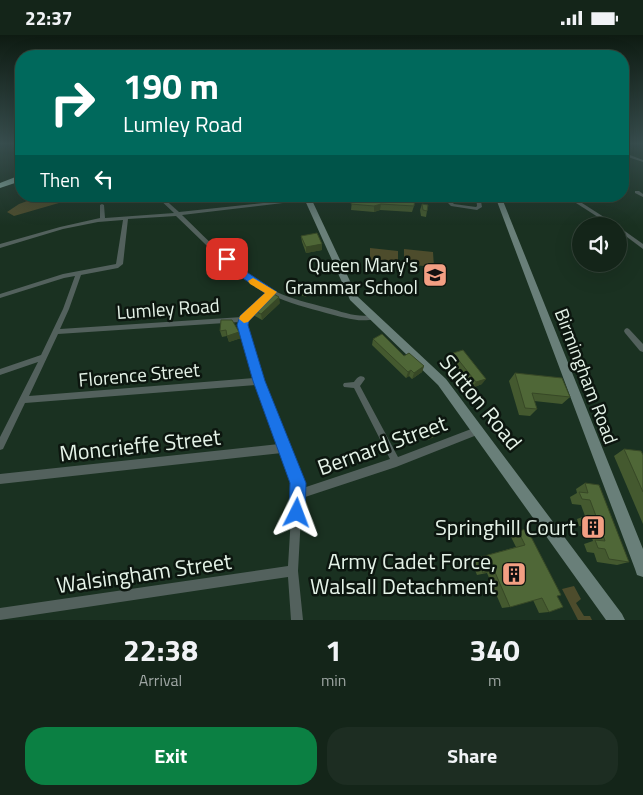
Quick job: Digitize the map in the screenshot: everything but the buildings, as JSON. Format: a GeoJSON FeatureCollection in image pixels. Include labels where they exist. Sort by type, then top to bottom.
{"type":"FeatureCollection","features":[{"type":"Feature","properties":{"kind":"highway"},"geometry":{"type":"LineString","coordinates":[[0,186],[15,181]]}},
{"type":"Feature","properties":{"kind":"street"},"geometry":{"type":"LineString","coordinates":[[165,202],[239,271],[272,292],[307,305],[345,315],[366,319],[374,317]]}},
{"type":"Feature","properties":{"kind":"street"},"geometry":{"type":"LineString","coordinates":[[0,246],[62,228],[103,220],[178,214],[272,202]]}},
{"type":"Feature","properties":{"kind":"street","name":"Sutton Road"},"geometry":{"type":"LineString","coordinates":[[307,202],[314,213],[349,291],[360,304],[442,382],[479,430],[616,620]]}},
{"type":"Feature","properties":{"kind":"street"},"geometry":{"type":"LineString","coordinates":[[450,202],[453,205],[477,209],[480,208],[479,202]]}},
{"type":"Feature","properties":{"kind":"street","name":"Birmingham Road"},"geometry":{"type":"LineString","coordinates":[[500,202],[643,569]]}},
{"type":"Feature","properties":{"kind":"street"},"geometry":{"type":"LineString","coordinates":[[577,202],[601,217]]}},
{"type":"Feature","properties":{"kind":"street"},"geometry":{"type":"LineString","coordinates":[[158,207],[167,204]]}},
{"type":"Feature","properties":{"kind":"street"},"geometry":{"type":"LineString","coordinates":[[102,205],[103,220]]}},
{"type":"Feature","properties":{"kind":"street"},"geometry":{"type":"LineString","coordinates":[[0,296],[33,285],[79,273],[113,268],[120,264],[126,218]]}},
{"type":"Feature","properties":{"kind":"street"},"geometry":{"type":"LineString","coordinates":[[627,235],[643,247]]}},
{"type":"Feature","properties":{"kind":"street"},"geometry":{"type":"LineString","coordinates":[[0,446],[56,333],[79,273]]}},
{"type":"Feature","properties":{"kind":"street","name":"Lumley Road"},"geometry":{"type":"LineString","coordinates":[[56,333],[244,319],[272,292]]}},
{"type":"Feature","properties":{"kind":"street"},"geometry":{"type":"LineString","coordinates":[[244,319],[242,325],[259,381],[298,483],[293,571],[296,620]]}},
{"type":"Feature","properties":{"kind":"street"},"geometry":{"type":"LineString","coordinates":[[632,333],[643,349]]}},
{"type":"Feature","properties":{"kind":"street"},"geometry":{"type":"LineString","coordinates":[[0,371],[44,357]]}},
{"type":"Feature","properties":{"kind":"street","name":"Florence Street"},"geometry":{"type":"LineString","coordinates":[[22,401],[259,381]]}},
{"type":"Feature","properties":{"kind":"street"},"geometry":{"type":"LineString","coordinates":[[355,383],[396,462]]}},
{"type":"Feature","properties":{"kind":"street","name":"Bernard Street"},"geometry":{"type":"LineString","coordinates":[[298,494],[396,462],[479,430]]}},
{"type":"Feature","properties":{"kind":"street","name":"Moncrieffe Street"},"geometry":{"type":"LineString","coordinates":[[0,479],[285,448]]}},
{"type":"Feature","properties":{"kind":"street","name":"Walsingham Street"},"geometry":{"type":"LineString","coordinates":[[0,614],[293,571]]}},
{"type":"Feature","properties":{"kind":"shaded area"},"geometry":{"type":"Polygon","coordinates":[[[24,202],[62,202],[14,216],[7,212],[24,202]]]}},
{"type":"Feature","properties":{"kind":"shaded area"},"geometry":{"type":"Polygon","coordinates":[[[370,248],[398,251],[398,266],[370,263],[370,248]]]}},
{"type":"Feature","properties":{"kind":"shaded area"},"geometry":{"type":"Polygon","coordinates":[[[404,249],[433,252],[434,267],[404,264],[404,249]]]}},
{"type":"Feature","properties":{"kind":"shaded area"},"geometry":{"type":"Polygon","coordinates":[[[574,586],[581,599],[576,603],[584,616],[590,616],[592,620],[578,620],[562,589],[574,586]]]}},
{"type":"Feature","properties":{"kind":"slow traffic"},"geometry":{"type":"LineString","coordinates":[[244,319],[272,292],[253,281]]}},
{"type":"Feature","properties":{"kind":"place","name":"Queen Mary's Grammar School"},"geometry":{"type":"Point","coordinates":[435,275]}},
{"type":"Feature","properties":{"kind":"place","name":"Springhill Court"},"geometry":{"type":"Point","coordinates":[593,527]}},
{"type":"Feature","properties":{"kind":"place","name":"Army Cadet Force, Walsall Detachment"},"geometry":{"type":"Point","coordinates":[514,574]}},
{"type":"Feature","properties":{"kind":"route"},"geometry":{"type":"LineString","coordinates":[[227,259],[254,282],[272,292],[244,319],[242,325],[259,381],[298,483],[297,513]]}}]}
